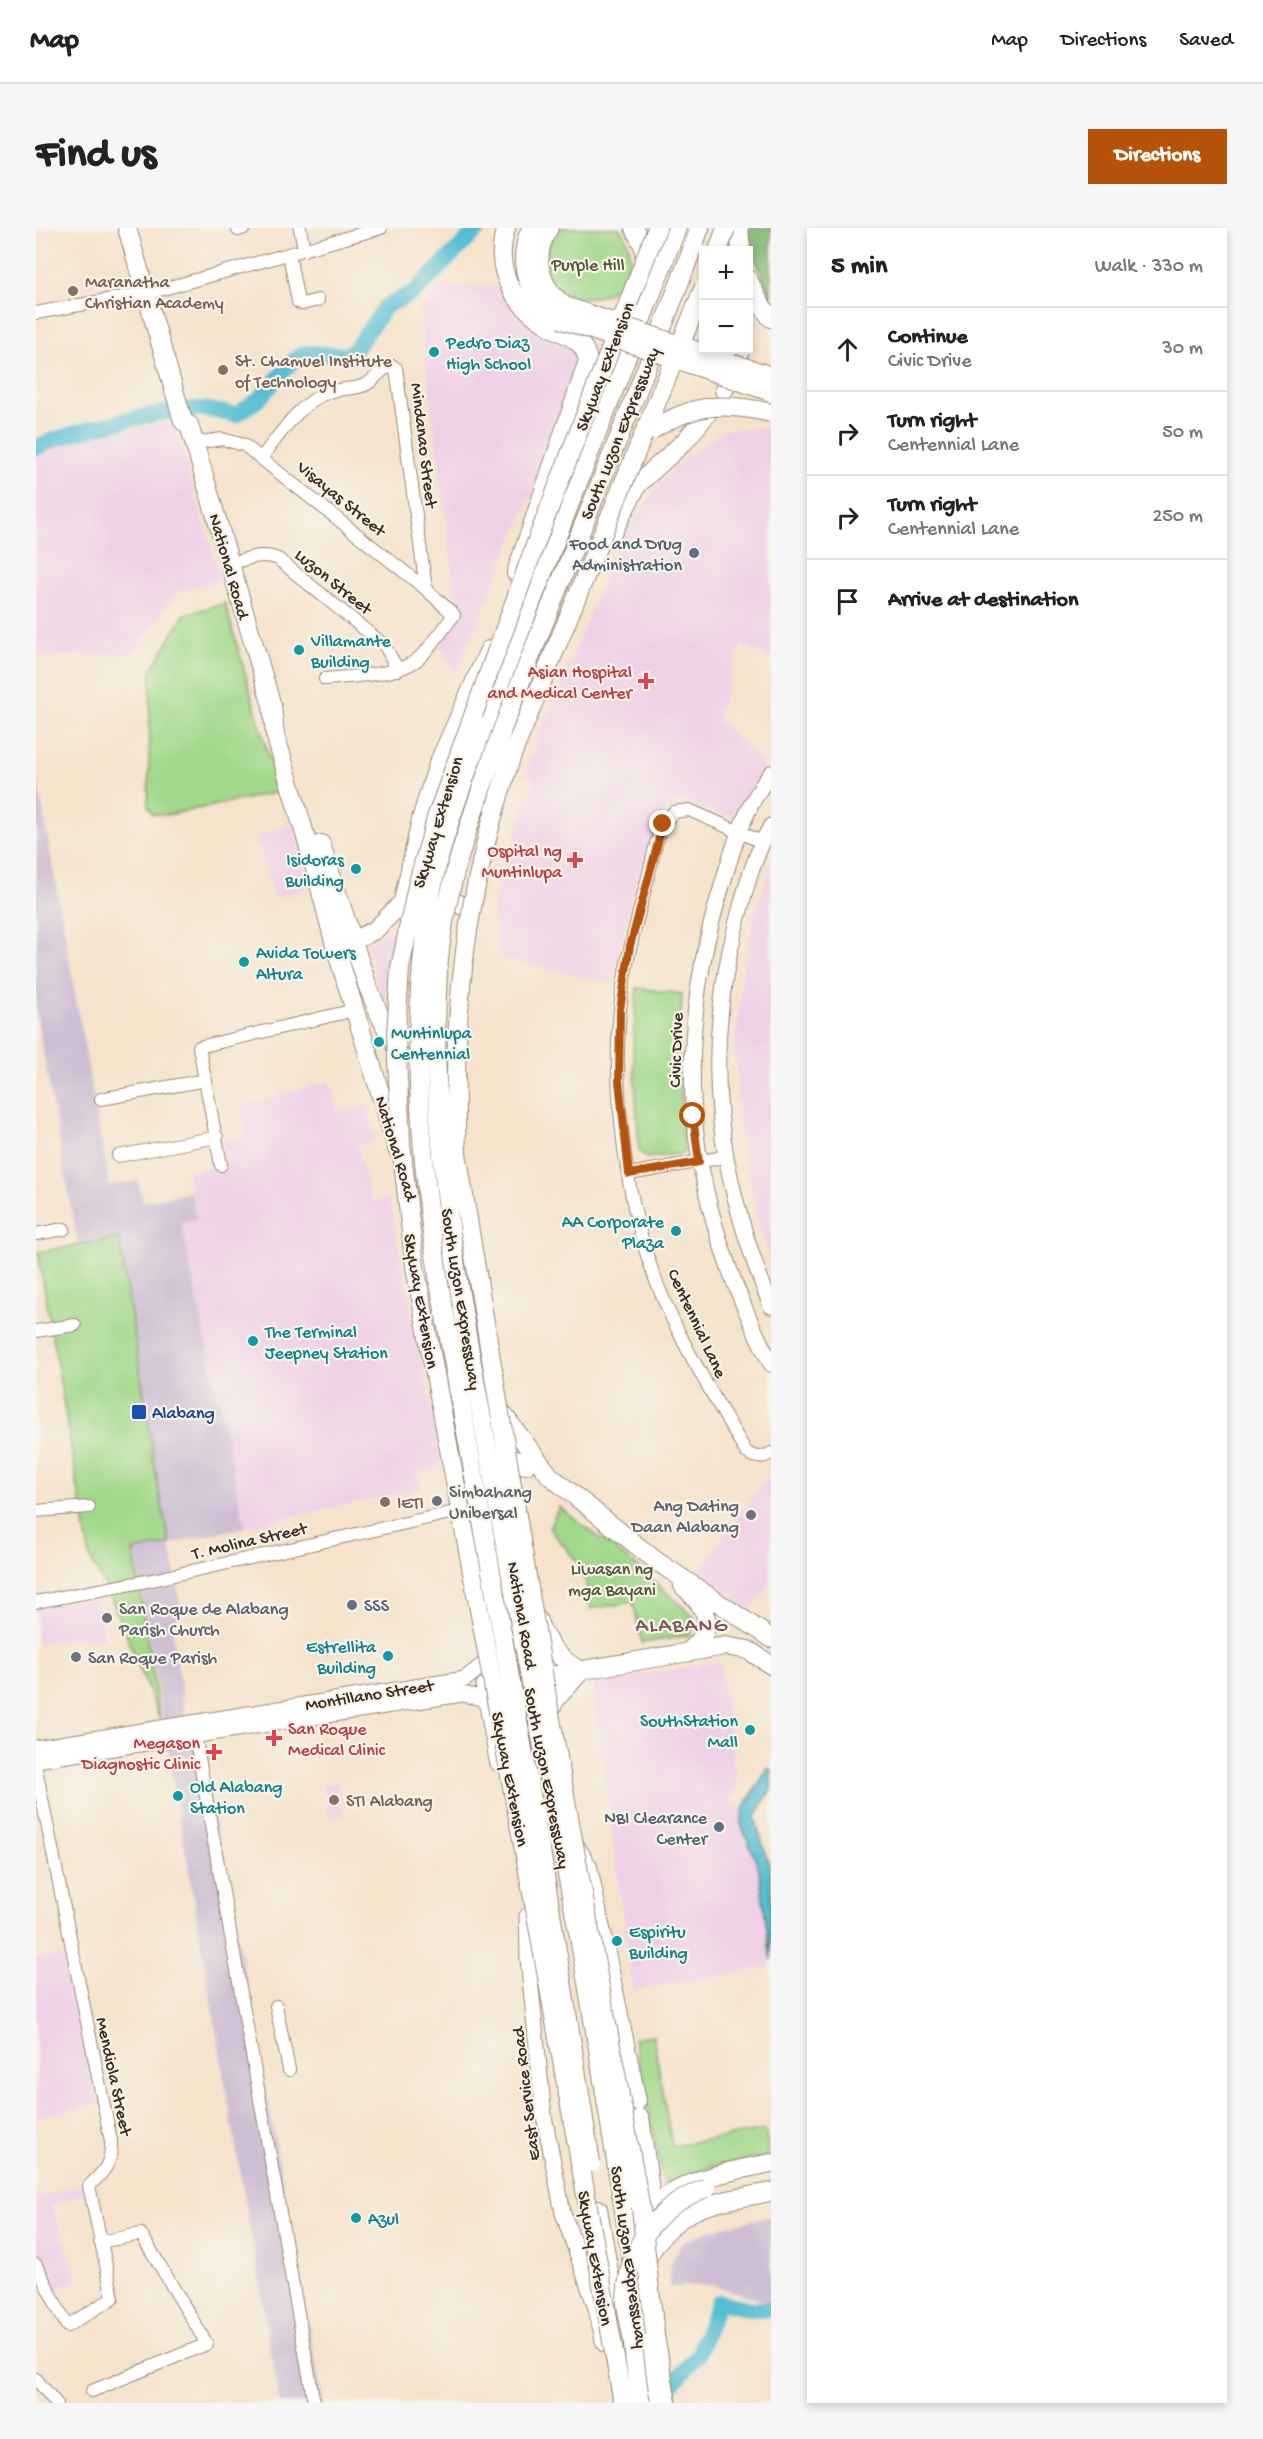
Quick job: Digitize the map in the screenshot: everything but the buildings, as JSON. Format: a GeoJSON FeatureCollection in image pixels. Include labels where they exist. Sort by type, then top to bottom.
{"type":"FeatureCollection","features":[{"type":"Feature","properties":{"kind":"highway","name":"National Road"},"geometry":{"type":"LineString","coordinates":[[127,228],[151,292]]}},
{"type":"Feature","properties":{"kind":"highway","name":"National Road"},"geometry":{"type":"LineString","coordinates":[[137,228],[151,292],[230,564],[272,706],[294,761],[344,946],[354,1010],[420,1222],[493,1642],[483,1665]]}},
{"type":"Feature","properties":{"kind":"highway"},"geometry":{"type":"LineString","coordinates":[[403,901],[422,816],[438,764],[495,634],[588,361],[584,346],[535,316],[511,291],[501,258],[506,228]]}},
{"type":"Feature","properties":{"kind":"highway"},"geometry":{"type":"LineString","coordinates":[[531,228],[523,256],[527,283],[533,294],[551,313],[594,332],[771,392]]}},
{"type":"Feature","properties":{"kind":"highway"},"geometry":{"type":"LineString","coordinates":[[549,228],[539,258],[541,275],[545,287],[566,306],[771,376]]}},
{"type":"Feature","properties":{"kind":"highway"},"geometry":{"type":"LineString","coordinates":[[612,393],[645,282],[646,256],[634,228]]}},
{"type":"Feature","properties":{"kind":"highway","name":"Skyway Extension"},"geometry":{"type":"LineString","coordinates":[[622,2403],[534,1904],[416,1267],[401,1144],[396,1035],[400,968],[417,886],[437,815],[537,540],[657,228]]}},
{"type":"Feature","properties":{"kind":"highway","name":"South Luzon Expressway"},"geometry":{"type":"LineString","coordinates":[[657,2401],[637,2310],[623,2204],[579,1937],[540,1738],[449,1226],[436,1096],[438,969],[450,895],[468,826],[524,673],[612,393],[652,298],[677,228]]}},
{"type":"Feature","properties":{"kind":"highway","name":"South Luzon Expressway"},"geometry":{"type":"LineString","coordinates":[[632,2403],[598,2209],[540,1844],[439,1282],[428,1207],[417,1094],[420,968],[433,886],[451,821],[483,727],[670,311],[700,228]]}},
{"type":"Feature","properties":{"kind":"highway"},"geometry":{"type":"LineString","coordinates":[[719,246],[725,228]]}},
{"type":"Feature","properties":{"kind":"highway"},"geometry":{"type":"LineString","coordinates":[[725,228],[727,246]]}},
{"type":"Feature","properties":{"kind":"highway"},"geometry":{"type":"LineString","coordinates":[[739,228],[741,246]]}},
{"type":"Feature","properties":{"kind":"highway"},"geometry":{"type":"LineString","coordinates":[[753,290],[759,303],[771,318]]}},
{"type":"Feature","properties":{"kind":"highway"},"geometry":{"type":"LineString","coordinates":[[657,2401],[655,2335],[641,2209],[548,1703],[457,1153],[455,1105],[462,960],[490,819],[513,755],[699,299]]}},
{"type":"Feature","properties":{"kind":"highway"},"geometry":{"type":"LineString","coordinates":[[724,390],[733,373],[739,354]]}},
{"type":"Feature","properties":{"kind":"highway"},"geometry":{"type":"LineString","coordinates":[[524,673],[550,648],[566,618],[627,467],[643,440],[669,419],[705,407],[724,405],[771,413]]}},
{"type":"Feature","properties":{"kind":"highway"},"geometry":{"type":"LineString","coordinates":[[452,1211],[447,1142],[454,1003],[468,908],[492,825],[566,639],[619,516],[638,484],[686,441],[707,414]]}},
{"type":"Feature","properties":{"kind":"highway"},"geometry":{"type":"LineString","coordinates":[[344,946],[375,930],[410,895],[434,893],[468,908]]}},
{"type":"Feature","properties":{"kind":"highway","name":"National Road"},"geometry":{"type":"LineString","coordinates":[[344,946],[421,1096],[452,1211],[480,1384],[563,1826],[588,1867],[638,2109],[650,2190],[650,2209],[637,2310]]}},
{"type":"Feature","properties":{"kind":"highway"},"geometry":{"type":"LineString","coordinates":[[377,1080],[387,1074],[408,1072]]}},
{"type":"Feature","properties":{"kind":"highway"},"geometry":{"type":"LineString","coordinates":[[420,1222],[437,1215],[446,1223],[456,1243]]}},
{"type":"Feature","properties":{"kind":"highway"},"geometry":{"type":"LineString","coordinates":[[480,1384],[550,1476]]}},
{"type":"Feature","properties":{"kind":"highway"},"geometry":{"type":"LineString","coordinates":[[489,1430],[526,1465]]}},
{"type":"Feature","properties":{"kind":"highway"},"geometry":{"type":"LineString","coordinates":[[581,1671],[564,1661],[546,1640],[534,1609],[509,1461],[515,1459],[550,1476],[655,1560],[771,1638]]}},
{"type":"Feature","properties":{"kind":"highway"},"geometry":{"type":"LineString","coordinates":[[655,1560],[694,1597],[707,1621],[707,1630],[701,1642],[688,1652]]}},
{"type":"Feature","properties":{"kind":"highway"},"geometry":{"type":"LineString","coordinates":[[493,1642],[500,1662],[533,1844],[544,1849],[552,1848],[561,1841],[563,1826]]}},
{"type":"Feature","properties":{"kind":"highway"},"geometry":{"type":"LineString","coordinates":[[535,1678],[725,1646],[748,1650],[771,1665]]}},
{"type":"Feature","properties":{"kind":"highway"},"geometry":{"type":"LineString","coordinates":[[483,1665],[487,1699],[527,1916],[539,1957],[581,2214],[615,2308]]}},
{"type":"Feature","properties":{"kind":"highway"},"geometry":{"type":"LineString","coordinates":[[546,1737],[546,1720],[555,1700],[581,1671]]}},
{"type":"Feature","properties":{"kind":"highway"},"geometry":{"type":"LineString","coordinates":[[527,1916],[559,1912],[573,1901],[588,1867]]}},
{"type":"Feature","properties":{"kind":"highway"},"geometry":{"type":"LineString","coordinates":[[650,2209],[666,2196],[690,2182],[771,2163]]}},
{"type":"Feature","properties":{"kind":"highway"},"geometry":{"type":"LineString","coordinates":[[657,2401],[626,2305],[628,2276],[643,2233],[663,2212],[686,2195],[706,2188],[771,2174]]}},
{"type":"Feature","properties":{"kind":"highway"},"geometry":{"type":"LineString","coordinates":[[657,2401],[634,2305],[636,2277],[651,2239],[675,2213],[699,2199],[771,2182]]}},
{"type":"Feature","properties":{"kind":"highway"},"geometry":{"type":"LineString","coordinates":[[642,2268],[659,2238],[680,2217],[708,2205],[771,2192]]}},
{"type":"Feature","properties":{"kind":"main road","name":"Civic Drive"},"geometry":{"type":"LineString","coordinates":[[771,773],[738,831],[708,937],[694,1015],[693,1116],[699,1162],[729,1275],[771,1364]]}},
{"type":"Feature","properties":{"kind":"main road"},"geometry":{"type":"LineString","coordinates":[[771,826],[762,842],[740,908],[724,981],[717,1054],[724,1157],[745,1237],[771,1306]]}},
{"type":"Feature","properties":{"kind":"main road","name":"Montillano Street"},"geometry":{"type":"LineString","coordinates":[[466,1686],[483,1665]]}},
{"type":"Feature","properties":{"kind":"main road","name":"Montillano Street"},"geometry":{"type":"LineString","coordinates":[[36,1760],[182,1732],[466,1686],[487,1699]]}},
{"type":"Feature","properties":{"kind":"main road","name":"Montillano Street"},"geometry":{"type":"LineString","coordinates":[[36,1749],[182,1732]]}},
{"type":"Feature","properties":{"kind":"main road","name":"East Service Road"},"geometry":{"type":"LineString","coordinates":[[527,1916],[528,1959],[544,2116],[563,2213],[596,2308],[616,2403]]}},
{"type":"Feature","properties":{"kind":"main road"},"geometry":{"type":"LineString","coordinates":[[657,2401],[663,2366],[655,2315],[654,2277],[657,2260],[665,2243],[682,2225],[695,2217],[771,2198]]}},
{"type":"Feature","properties":{"kind":"street"},"geometry":{"type":"LineString","coordinates":[[300,228],[304,250]]}},
{"type":"Feature","properties":{"kind":"street"},"geometry":{"type":"LineString","coordinates":[[36,313],[151,292],[381,228]]}},
{"type":"Feature","properties":{"kind":"street"},"geometry":{"type":"LineString","coordinates":[[289,254],[298,302],[302,304],[318,300]]}},
{"type":"Feature","properties":{"kind":"street","name":"Mindanao Street"},"geometry":{"type":"LineString","coordinates":[[262,457],[291,418],[313,400],[330,392],[367,384],[389,366],[396,368],[426,589]]}},
{"type":"Feature","properties":{"kind":"street","name":"Visayas Street"},"geometry":{"type":"LineString","coordinates":[[195,443],[233,440],[262,457],[426,589],[454,615],[419,658],[398,670]]}},
{"type":"Feature","properties":{"kind":"street","name":"Luzon Street"},"geometry":{"type":"LineString","coordinates":[[230,564],[258,556],[278,559],[385,646],[398,670]]}},
{"type":"Feature","properties":{"kind":"street"},"geometry":{"type":"LineString","coordinates":[[325,680],[398,670]]}},
{"type":"Feature","properties":{"kind":"street","name":"Centennial Lane"},"geometry":{"type":"LineString","coordinates":[[762,842],[695,811],[681,809],[674,812],[660,831],[630,946],[620,1010],[619,1081],[629,1174],[645,1250],[678,1331],[698,1371],[746,1452],[754,1457],[763,1458],[771,1453]]}},
{"type":"Feature","properties":{"kind":"street"},"geometry":{"type":"LineString","coordinates":[[221,1165],[199,1047],[354,1010]]}},
{"type":"Feature","properties":{"kind":"street"},"geometry":{"type":"LineString","coordinates":[[101,1099],[206,1080]]}},
{"type":"Feature","properties":{"kind":"street"},"geometry":{"type":"LineString","coordinates":[[118,1156],[217,1137]]}},
{"type":"Feature","properties":{"kind":"street"},"geometry":{"type":"LineString","coordinates":[[629,1174],[724,1157]]}},
{"type":"Feature","properties":{"kind":"street"},"geometry":{"type":"LineString","coordinates":[[36,1234],[64,1229]]}},
{"type":"Feature","properties":{"kind":"street"},"geometry":{"type":"LineString","coordinates":[[36,1331],[75,1324]]}},
{"type":"Feature","properties":{"kind":"street"},"geometry":{"type":"LineString","coordinates":[[36,1511],[89,1507]]}},
{"type":"Feature","properties":{"kind":"street","name":"T. Molina Street"},"geometry":{"type":"LineString","coordinates":[[36,1602],[152,1580],[469,1508]]}},
{"type":"Feature","properties":{"kind":"street"},"geometry":{"type":"LineString","coordinates":[[182,1732],[229,1930],[314,2403]]}},
{"type":"Feature","properties":{"kind":"street","name":"Mendiola Street"},"geometry":{"type":"LineString","coordinates":[[36,1769],[111,2141],[112,2160],[103,2173],[89,2186],[113,2298],[67,2326],[36,2265]]}},
{"type":"Feature","properties":{"kind":"street"},"geometry":{"type":"LineString","coordinates":[[276,2006],[289,2070]]}},
{"type":"Feature","properties":{"kind":"street"},"geometry":{"type":"LineString","coordinates":[[92,2391],[207,2344],[141,2234],[100,2242]]}},
{"type":"Feature","properties":{"kind":"street"},"geometry":{"type":"LineString","coordinates":[[36,2379],[56,2403]]}},
{"type":"Feature","properties":{"kind":"shaded area"},"geometry":{"type":"Polygon","coordinates":[[[442,285],[500,287],[518,307],[578,344],[584,368],[457,673],[439,646],[458,617],[420,310],[442,285]]]}},
{"type":"Feature","properties":{"kind":"shaded area"},"geometry":{"type":"Polygon","coordinates":[[[172,421],[221,579],[177,592],[133,654],[36,656],[36,450],[172,421]]]}},
{"type":"Feature","properties":{"kind":"shaded area"},"geometry":{"type":"Polygon","coordinates":[[[765,428],[771,430],[771,658],[741,644],[717,718],[765,767],[731,817],[681,801],[663,812],[631,899],[618,953],[614,984],[501,958],[492,906],[534,778],[524,774],[604,579],[629,527],[660,483],[682,460],[725,429],[765,428]]]}},
{"type":"Feature","properties":{"kind":"shaded area"},"geometry":{"type":"Polygon","coordinates":[[[36,771],[109,1186],[138,1181],[143,1202],[190,1192],[196,1219],[181,1222],[245,1527],[170,1544],[182,1617],[171,1621],[185,1714],[199,1743],[240,1949],[323,2403],[280,2403],[278,2393],[138,1574],[36,1013],[36,771]]]}},
{"type":"Feature","properties":{"kind":"shaded area"},"geometry":{"type":"Polygon","coordinates":[[[293,823],[308,890],[274,898],[256,836],[293,823]]]}},
{"type":"Feature","properties":{"kind":"shaded area"},"geometry":{"type":"Polygon","coordinates":[[[771,865],[771,1261],[759,1227],[739,1127],[735,1045],[744,962],[754,917],[771,865]]]}},
{"type":"Feature","properties":{"kind":"shaded area"},"geometry":{"type":"Polygon","coordinates":[[[411,923],[403,998],[385,1001],[365,945],[411,923]]]}},
{"type":"Feature","properties":{"kind":"shaded area"},"geometry":{"type":"Polygon","coordinates":[[[329,1081],[339,1113],[367,1105],[376,1140],[357,1145],[372,1202],[389,1198],[443,1467],[418,1471],[422,1488],[245,1527],[181,1222],[196,1218],[186,1172],[225,1164],[221,1140],[245,1135],[240,1106],[329,1081]]]}},
{"type":"Feature","properties":{"kind":"shaded area"},"geometry":{"type":"Polygon","coordinates":[[[765,1480],[771,1484],[771,1583],[749,1610],[699,1571],[765,1480]]]}},
{"type":"Feature","properties":{"kind":"shaded area"},"geometry":{"type":"Polygon","coordinates":[[[96,1597],[104,1638],[63,1639],[36,1644],[36,1607],[96,1597]]]}},
{"type":"Feature","properties":{"kind":"shaded area"},"geometry":{"type":"Polygon","coordinates":[[[720,1662],[737,1786],[728,1804],[744,1807],[741,1824],[759,1869],[771,1967],[633,1991],[592,1683],[720,1662]]]}},
{"type":"Feature","properties":{"kind":"shaded area","name":"STI Alabang"},"geometry":{"type":"Polygon","coordinates":[[[338,1782],[344,1815],[329,1818],[323,1785],[338,1782]]]}},
{"type":"Feature","properties":{"kind":"shaded area"},"geometry":{"type":"Polygon","coordinates":[[[65,1955],[98,2103],[36,2118],[36,1959],[65,1955]]]}},
{"type":"Feature","properties":{"kind":"shaded area"},"geometry":{"type":"Polygon","coordinates":[[[82,2185],[84,2195],[51,2205],[79,2280],[52,2291],[36,2263],[36,2197],[82,2185]]]}},
{"type":"Feature","properties":{"kind":"shaded area"},"geometry":{"type":"Polygon","coordinates":[[[771,2216],[771,2303],[712,2285],[669,2287],[669,2266],[682,2243],[710,2230],[771,2216]]]}},
{"type":"Feature","properties":{"kind":"green space","name":"Purple Hill"},"geometry":{"type":"Polygon","coordinates":[[[556,228],[619,228],[627,240],[630,253],[630,262],[624,279],[612,290],[598,296],[582,297],[567,293],[555,284],[548,271],[547,254],[556,228]]]}},
{"type":"Feature","properties":{"kind":"green space"},"geometry":{"type":"Polygon","coordinates":[[[747,228],[771,228],[771,299],[753,253],[753,246],[750,246],[746,235],[747,228]]]}},
{"type":"Feature","properties":{"kind":"green space"},"geometry":{"type":"Polygon","coordinates":[[[225,603],[279,792],[167,815],[153,814],[148,806],[151,671],[184,615],[225,603]]]}},
{"type":"Feature","properties":{"kind":"green space"},"geometry":{"type":"Polygon","coordinates":[[[637,988],[682,994],[679,1050],[684,1153],[646,1158],[639,1150],[633,1046],[637,988]]]}},
{"type":"Feature","properties":{"kind":"green space"},"geometry":{"type":"Polygon","coordinates":[[[119,1238],[159,1492],[170,1544],[133,1551],[160,1719],[110,1595],[90,1558],[38,1252],[119,1238]]]}},
{"type":"Feature","properties":{"kind":"green space","name":"Liwasan ng mga Bayani"},"geometry":{"type":"Polygon","coordinates":[[[559,1507],[638,1567],[694,1617],[690,1635],[642,1643],[633,1602],[591,1609],[583,1569],[549,1528],[559,1507]]]}},
{"type":"Feature","properties":{"kind":"green space"},"geometry":{"type":"Polygon","coordinates":[[[653,2035],[672,2146],[765,2130],[769,2156],[702,2170],[665,2190],[634,2038],[653,2035]]]}},
{"type":"Feature","properties":{"kind":"water"},"geometry":{"type":"Polygon","coordinates":[[[768,1768],[771,1770],[771,1789],[755,1818],[769,1865],[771,1882],[771,1961],[759,1869],[741,1824],[744,1807],[768,1768]]]}},
{"type":"Feature","properties":{"kind":"waterway"},"geometry":{"type":"LineString","coordinates":[[36,448],[69,435],[116,422],[164,413],[199,409],[236,415],[259,399],[293,361],[304,353],[347,355],[356,348],[386,306],[415,292],[479,228]]}},
{"type":"Feature","properties":{"kind":"waterway"},"geometry":{"type":"LineString","coordinates":[[659,2400],[698,2355],[718,2302],[752,2309],[771,2309]]}},
{"type":"Feature","properties":{"kind":"place","name":"Maranatha Christian Academy"},"geometry":{"type":"Point","coordinates":[73,291]}},
{"type":"Feature","properties":{"kind":"place","name":"Pedro Diaz High School"},"geometry":{"type":"Point","coordinates":[434,352]}},
{"type":"Feature","properties":{"kind":"place","name":"St. Chamuel Institute of Technology"},"geometry":{"type":"Point","coordinates":[223,370]}},
{"type":"Feature","properties":{"kind":"place","name":"Food and Drug Administration"},"geometry":{"type":"Point","coordinates":[694,553]}},
{"type":"Feature","properties":{"kind":"place","name":"Villamante Building"},"geometry":{"type":"Point","coordinates":[299,650]}},
{"type":"Feature","properties":{"kind":"place","name":"Asian Hospital and Medical Center"},"geometry":{"type":"Point","coordinates":[646,681]}},
{"type":"Feature","properties":{"kind":"place","name":"Ospital ng Muntinlupa"},"geometry":{"type":"Point","coordinates":[575,860]}},
{"type":"Feature","properties":{"kind":"place","name":"Isidoras Building"},"geometry":{"type":"Point","coordinates":[356,869]}},
{"type":"Feature","properties":{"kind":"place","name":"Avida Towers Altura"},"geometry":{"type":"Point","coordinates":[244,962]}},
{"type":"Feature","properties":{"kind":"place","name":"Muntinlupa Centennial"},"geometry":{"type":"Point","coordinates":[379,1042]}},
{"type":"Feature","properties":{"kind":"place","name":"AA Corporate Plaza"},"geometry":{"type":"Point","coordinates":[676,1231]}},
{"type":"Feature","properties":{"kind":"place","name":"The Terminal Jeepney Station"},"geometry":{"type":"Point","coordinates":[253,1341]}},
{"type":"Feature","properties":{"kind":"place","name":"Alabang"},"geometry":{"type":"Point","coordinates":[139,1412]}},
{"type":"Feature","properties":{"kind":"place","name":"Simbahang Unibersal"},"geometry":{"type":"Point","coordinates":[437,1501]}},
{"type":"Feature","properties":{"kind":"place","name":"IETI"},"geometry":{"type":"Point","coordinates":[385,1502]}},
{"type":"Feature","properties":{"kind":"place","name":"Ang Dating Daan Alabang"},"geometry":{"type":"Point","coordinates":[751,1515]}},
{"type":"Feature","properties":{"kind":"place","name":"SSS"},"geometry":{"type":"Point","coordinates":[352,1605]}},
{"type":"Feature","properties":{"kind":"place","name":"San Roque de Alabang Parish Church"},"geometry":{"type":"Point","coordinates":[107,1618]}},
{"type":"Feature","properties":{"kind":"place","name":"Estrellita Building"},"geometry":{"type":"Point","coordinates":[388,1656]}},
{"type":"Feature","properties":{"kind":"place","name":"San Roque Parish"},"geometry":{"type":"Point","coordinates":[76,1657]}},
{"type":"Feature","properties":{"kind":"place","name":"SouthStation Mall"},"geometry":{"type":"Point","coordinates":[750,1730]}},
{"type":"Feature","properties":{"kind":"place","name":"San Roque Medical Clinic"},"geometry":{"type":"Point","coordinates":[274,1738]}},
{"type":"Feature","properties":{"kind":"place","name":"Megason Diagnostic Clinic"},"geometry":{"type":"Point","coordinates":[214,1752]}},
{"type":"Feature","properties":{"kind":"place","name":"Old Alabang Station"},"geometry":{"type":"Point","coordinates":[178,1796]}},
{"type":"Feature","properties":{"kind":"place","name":"STI Alabang"},"geometry":{"type":"Point","coordinates":[334,1800]}},
{"type":"Feature","properties":{"kind":"place","name":"NBI Clearance Center"},"geometry":{"type":"Point","coordinates":[719,1827]}},
{"type":"Feature","properties":{"kind":"place","name":"Espiritu Building"},"geometry":{"type":"Point","coordinates":[617,1941]}},
{"type":"Feature","properties":{"kind":"place","name":"Azul"},"geometry":{"type":"Point","coordinates":[356,2218]}},
{"type":"Feature","properties":{"kind":"district","name":"ALABANG"},"geometry":{"type":"Point","coordinates":[682,1624]}},
{"type":"Feature","properties":{"kind":"route"},"geometry":{"type":"LineString","coordinates":[[663,824],[630,946],[620,1010],[619,1081],[629,1174],[699,1162],[693,1116]]}}]}
